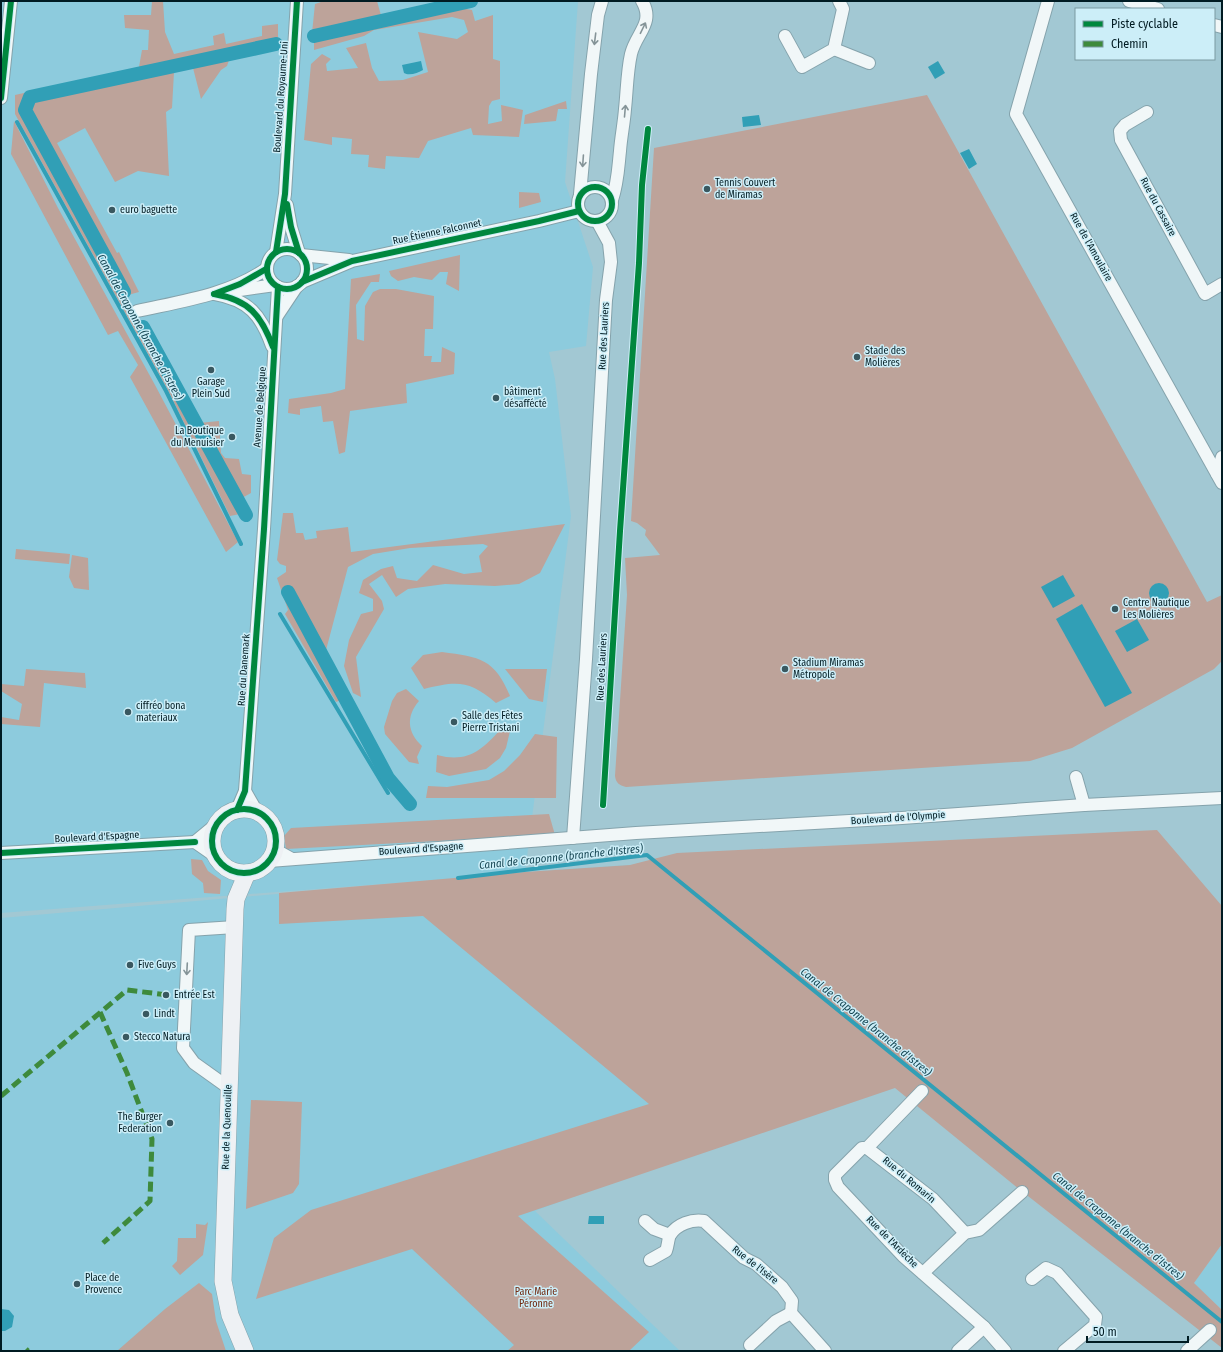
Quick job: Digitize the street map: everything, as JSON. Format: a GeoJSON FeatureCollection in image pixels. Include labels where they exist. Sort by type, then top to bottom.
{"type":"FeatureCollection","features":[{"type":"Feature","properties":{"kind":"street"},"geometry":{"type":"LineString","coordinates":[[1,98],[11,1]]}},
{"type":"Feature","properties":{"kind":"street","name":"Boulevard du Royaume-Uni"},"geometry":{"type":"LineString","coordinates":[[276,252],[285,194],[297,1]]}},
{"type":"Feature","properties":{"kind":"street"},"geometry":{"type":"LineString","coordinates":[[602,1],[598,15],[578,205],[579,211],[587,219],[598,221],[603,219],[611,211],[612,200],[618,183],[620,150],[624,129],[631,55],[635,41],[643,31],[647,19],[647,8],[642,1]]}},
{"type":"Feature","properties":{"kind":"street"},"geometry":{"type":"LineString","coordinates":[[785,36],[802,67],[834,49],[843,9],[839,1]]}},
{"type":"Feature","properties":{"kind":"street","name":"Rue de l'Amoulaire"},"geometry":{"type":"LineString","coordinates":[[1048,1],[1016,114],[1220,478]]}},
{"type":"Feature","properties":{"kind":"street"},"geometry":{"type":"LineString","coordinates":[[1129,1],[1154,8]]}},
{"type":"Feature","properties":{"kind":"street"},"geometry":{"type":"LineString","coordinates":[[834,49],[869,63]]}},
{"type":"Feature","properties":{"kind":"street","name":"Rue du Cassaire"},"geometry":{"type":"LineString","coordinates":[[1147,112],[1125,125],[1120,131],[1121,140],[1205,294],[1222,284]]}},
{"type":"Feature","properties":{"kind":"street"},"geometry":{"type":"LineString","coordinates":[[580,194],[588,187],[601,187],[610,194],[612,200]]}},
{"type":"Feature","properties":{"kind":"street","name":"Boulevard du Royaume-Uni"},"geometry":{"type":"LineString","coordinates":[[285,194],[290,227],[300,254]]}},
{"type":"Feature","properties":{"kind":"street","name":"Rue Étienne Falconnet"},"geometry":{"type":"LineString","coordinates":[[300,284],[352,260],[539,221],[579,211]]}},
{"type":"Feature","properties":{"kind":"street","name":"Rue des Lauriers"},"geometry":{"type":"LineString","coordinates":[[574,838],[586,659],[606,300],[611,262],[609,243],[598,221]]}},
{"type":"Feature","properties":{"kind":"street"},"geometry":{"type":"LineString","coordinates":[[214,294],[240,284],[266,269],[271,256],[276,252],[288,249],[300,254],[306,266],[306,271],[300,284],[286,289],[276,286],[270,281],[266,269]]}},
{"type":"Feature","properties":{"kind":"street","name":"Rue Étienne Falconnet"},"geometry":{"type":"LineString","coordinates":[[300,254],[352,260]]}},
{"type":"Feature","properties":{"kind":"street","name":"Avenue de Belgique"},"geometry":{"type":"LineString","coordinates":[[277,317],[300,284]]}},
{"type":"Feature","properties":{"kind":"street"},"geometry":{"type":"LineString","coordinates":[[137,311],[214,294],[276,286]]}},
{"type":"Feature","properties":{"kind":"street","name":"Avenue de Belgique"},"geometry":{"type":"LineString","coordinates":[[264,529],[277,317],[276,286]]}},
{"type":"Feature","properties":{"kind":"street"},"geometry":{"type":"LineString","coordinates":[[214,294],[230,297],[252,310],[265,326],[274,351]]}},
{"type":"Feature","properties":{"kind":"street"},"geometry":{"type":"LineString","coordinates":[[1220,478],[1222,457]]}},
{"type":"Feature","properties":{"kind":"street","name":"Rue du Danemark"},"geometry":{"type":"LineString","coordinates":[[237,810],[246,791],[264,529]]}},
{"type":"Feature","properties":{"kind":"street"},"geometry":{"type":"LineString","coordinates":[[1076,777],[1084,805]]}},
{"type":"Feature","properties":{"kind":"street"},"geometry":{"type":"LineString","coordinates":[[246,791],[257,812]]}},
{"type":"Feature","properties":{"kind":"street","name":"Boulevard de l'Olympie"},"geometry":{"type":"LineString","coordinates":[[574,838],[902,818],[1084,805],[1222,798]]}},
{"type":"Feature","properties":{"kind":"street"},"geometry":{"type":"LineString","coordinates":[[247,809],[257,812],[266,817],[272,825],[276,835],[272,855],[257,870],[247,873],[237,872],[195,842],[228,814],[237,810],[247,809]]}},
{"type":"Feature","properties":{"kind":"street"},"geometry":{"type":"LineString","coordinates":[[218,823],[213,841],[214,852],[223,863]]}},
{"type":"Feature","properties":{"kind":"street","name":"Boulevard d'Espagne"},"geometry":{"type":"LineString","coordinates":[[272,855],[292,859],[574,838]]}},
{"type":"Feature","properties":{"kind":"street","name":"Boulevard d'Espagne"},"geometry":{"type":"LineString","coordinates":[[1,853],[195,842]]}},
{"type":"Feature","properties":{"kind":"street","name":"Rue de la Quenouille"},"geometry":{"type":"LineString","coordinates":[[223,863],[236,899]]}},
{"type":"Feature","properties":{"kind":"street","name":"Rue de la Quenouille"},"geometry":{"type":"LineString","coordinates":[[245,1351],[230,1315],[223,1281],[228,1088],[236,899],[247,873]]}},
{"type":"Feature","properties":{"kind":"street"},"geometry":{"type":"LineString","coordinates":[[228,1088],[194,1063],[183,1048],[190,930],[235,927]]}},
{"type":"Feature","properties":{"kind":"street"},"geometry":{"type":"LineString","coordinates":[[868,1148],[922,1091]]}},
{"type":"Feature","properties":{"kind":"street","name":"Rue de l'Ardèche"},"geometry":{"type":"LineString","coordinates":[[868,1148],[862,1148],[834,1175],[838,1187],[903,1256],[984,1327],[1005,1351]]}},
{"type":"Feature","properties":{"kind":"street","name":"Rue du Romarin"},"geometry":{"type":"LineString","coordinates":[[868,1148],[933,1198],[965,1233]]}},
{"type":"Feature","properties":{"kind":"street"},"geometry":{"type":"LineString","coordinates":[[923,1273],[965,1233],[978,1230],[1022,1192]]}},
{"type":"Feature","properties":{"kind":"street","name":"Rue de l'Isère"},"geometry":{"type":"LineString","coordinates":[[670,1235],[686,1222],[696,1220],[704,1221],[744,1258],[756,1264],[782,1287],[792,1301],[791,1313]]}},
{"type":"Feature","properties":{"kind":"street"},"geometry":{"type":"LineString","coordinates":[[645,1221],[654,1229],[670,1235],[666,1251],[650,1260]]}},
{"type":"Feature","properties":{"kind":"street"},"geometry":{"type":"LineString","coordinates":[[1032,1279],[1046,1268],[1051,1270],[1066,1283],[1096,1317],[1095,1325],[1064,1351]]}},
{"type":"Feature","properties":{"kind":"street"},"geometry":{"type":"LineString","coordinates":[[750,1345],[776,1321],[791,1313],[825,1351]]}},
{"type":"Feature","properties":{"kind":"street"},"geometry":{"type":"LineString","coordinates":[[958,1351],[984,1327]]}},
{"type":"Feature","properties":{"kind":"street"},"geometry":{"type":"LineString","coordinates":[[1187,1351],[1210,1330]]}},
{"type":"Feature","properties":{"kind":"shaded area"},"geometry":{"type":"Polygon","coordinates":[[[1,1],[578,1],[565,182],[593,267],[586,346],[549,352],[555,379],[571,516],[525,872],[630,865],[890,1077],[535,1211],[680,1351],[1,1351],[1,918],[448,879],[1,913],[1,1]]]}},
{"type":"Feature","properties":{"kind":"shaded area"},"geometry":{"type":"Polygon","coordinates":[[[421,61],[423,70],[414,74],[404,73],[402,65],[421,61]]]}},
{"type":"Feature","properties":{"kind":"shaded area"},"geometry":{"type":"Polygon","coordinates":[[[938,61],[945,73],[935,79],[928,67],[938,61]]]}},
{"type":"Feature","properties":{"kind":"shaded area"},"geometry":{"type":"Polygon","coordinates":[[[759,115],[761,125],[743,127],[742,117],[759,115]]]}},
{"type":"Feature","properties":{"kind":"shaded area"},"geometry":{"type":"Polygon","coordinates":[[[969,149],[977,164],[969,169],[960,153],[969,149]]]}},
{"type":"Feature","properties":{"kind":"shaded area"},"geometry":{"type":"Polygon","coordinates":[[[1063,575],[1075,596],[1053,608],[1041,587],[1063,575]]]}},
{"type":"Feature","properties":{"kind":"shaded area"},"geometry":{"type":"Polygon","coordinates":[[[1159,583],[1166,586],[1169,593],[1166,600],[1159,603],[1152,600],[1149,593],[1152,586],[1159,583]]]}},
{"type":"Feature","properties":{"kind":"shaded area"},"geometry":{"type":"Polygon","coordinates":[[[1082,604],[1132,693],[1105,707],[1056,619],[1082,604]]]}},
{"type":"Feature","properties":{"kind":"shaded area"},"geometry":{"type":"Polygon","coordinates":[[[1137,619],[1149,640],[1127,652],[1115,631],[1137,619]]]}},
{"type":"Feature","properties":{"kind":"shaded area"},"geometry":{"type":"Polygon","coordinates":[[[589,1216],[604,1216],[604,1224],[588,1224],[589,1216]]]}},
{"type":"Feature","properties":{"kind":"shaded area"},"geometry":{"type":"Polygon","coordinates":[[[1222,1244],[1222,1310],[1194,1283],[1222,1244]]]}},
{"type":"Feature","properties":{"kind":"shaded area"},"geometry":{"type":"Polygon","coordinates":[[[1,1309],[9,1310],[14,1316],[12,1327],[5,1331],[1,1331],[1,1309]]]}},
{"type":"Feature","properties":{"kind":"green space"},"geometry":{"type":"Polygon","coordinates":[[[152,1],[163,1],[165,32],[174,54],[214,45],[213,36],[224,33],[226,44],[262,36],[262,26],[278,24],[278,42],[30,96],[28,97],[22,110],[240,514],[230,516],[167,388],[15,114],[15,95],[139,67],[142,50],[148,50],[149,30],[125,28],[124,15],[151,15],[152,1]]]}},
{"type":"Feature","properties":{"kind":"green space"},"geometry":{"type":"Polygon","coordinates":[[[324,1],[377,1],[382,19],[321,33],[312,33],[315,4],[324,1]]]}},
{"type":"Feature","properties":{"kind":"green space"},"geometry":{"type":"Polygon","coordinates":[[[460,8],[472,10],[475,21],[493,15],[493,59],[500,61],[500,99],[492,101],[489,106],[488,124],[502,121],[501,105],[523,110],[519,137],[473,135],[471,128],[428,141],[419,158],[386,156],[385,169],[368,167],[369,155],[351,154],[352,139],[332,137],[332,145],[304,140],[311,64],[322,54],[331,59],[326,64],[327,71],[358,68],[346,48],[366,43],[372,68],[379,81],[403,80],[428,72],[418,32],[457,39],[468,32],[464,20],[452,17],[374,30],[364,36],[314,50],[314,39],[460,8]]]}},
{"type":"Feature","properties":{"kind":"green space"},"geometry":{"type":"Polygon","coordinates":[[[277,47],[277,50],[229,60],[227,66],[221,70],[201,99],[193,68],[174,72],[172,108],[166,112],[169,176],[138,171],[115,182],[85,128],[57,143],[117,253],[119,252],[139,292],[128,295],[28,110],[33,100],[277,47]]]}},
{"type":"Feature","properties":{"kind":"green space","name":"Stade des Molières"},"geometry":{"type":"Polygon","coordinates":[[[927,95],[1207,602],[1222,595],[1222,661],[1214,669],[1072,748],[1030,761],[626,787],[621,785],[617,782],[615,776],[627,595],[625,558],[660,555],[645,535],[646,530],[637,523],[631,521],[654,148],[927,95]]]}},
{"type":"Feature","properties":{"kind":"green space"},"geometry":{"type":"Polygon","coordinates":[[[566,101],[567,109],[558,109],[556,121],[524,124],[525,115],[566,101]]]}},
{"type":"Feature","properties":{"kind":"green space"},"geometry":{"type":"Polygon","coordinates":[[[14,121],[58,208],[155,385],[238,542],[226,552],[130,377],[138,365],[118,331],[108,335],[11,154],[14,121]]]}},
{"type":"Feature","properties":{"kind":"green space"},"geometry":{"type":"Polygon","coordinates":[[[519,192],[539,193],[541,202],[519,208],[519,192]]]}},
{"type":"Feature","properties":{"kind":"green space"},"geometry":{"type":"Polygon","coordinates":[[[460,255],[459,291],[446,284],[448,272],[440,272],[432,280],[414,277],[398,281],[391,276],[389,271],[460,255]]]}},
{"type":"Feature","properties":{"kind":"green space"},"geometry":{"type":"Polygon","coordinates":[[[380,274],[379,282],[371,282],[356,305],[357,339],[364,341],[365,306],[373,292],[380,289],[396,289],[434,296],[433,329],[425,329],[424,356],[432,356],[431,362],[441,362],[442,347],[455,353],[454,374],[406,384],[407,403],[350,411],[345,452],[339,454],[333,421],[323,422],[321,406],[300,409],[300,415],[288,413],[289,399],[331,393],[345,389],[351,279],[380,274]]]}},
{"type":"Feature","properties":{"kind":"green space"},"geometry":{"type":"Polygon","coordinates":[[[219,421],[221,453],[225,458],[239,459],[242,474],[251,475],[251,493],[240,499],[199,423],[219,421]]]}},
{"type":"Feature","properties":{"kind":"green space"},"geometry":{"type":"Polygon","coordinates":[[[283,513],[293,513],[296,533],[303,533],[305,540],[317,538],[316,531],[348,527],[351,552],[565,524],[540,573],[519,584],[495,586],[445,584],[408,589],[396,597],[382,575],[369,584],[382,601],[384,609],[356,657],[361,697],[353,693],[344,666],[349,640],[361,614],[373,611],[373,599],[359,593],[363,580],[381,569],[393,566],[397,578],[417,581],[433,565],[464,574],[482,572],[479,556],[488,546],[483,544],[410,548],[373,554],[348,567],[325,654],[341,700],[336,702],[285,614],[288,610],[277,578],[286,572],[286,566],[280,564],[277,560],[283,513]]]}},
{"type":"Feature","properties":{"kind":"green space"},"geometry":{"type":"Polygon","coordinates":[[[16,549],[70,554],[69,564],[15,559],[16,549]]]}},
{"type":"Feature","properties":{"kind":"green space"},"geometry":{"type":"Polygon","coordinates":[[[72,555],[88,558],[89,590],[74,588],[69,577],[72,555]]]}},
{"type":"Feature","properties":{"kind":"green space"},"geometry":{"type":"Polygon","coordinates":[[[442,652],[476,658],[485,662],[498,674],[510,696],[496,703],[487,695],[470,686],[462,684],[445,685],[424,689],[411,668],[423,655],[442,652]]]}},
{"type":"Feature","properties":{"kind":"green space"},"geometry":{"type":"Polygon","coordinates":[[[26,669],[85,673],[86,688],[44,683],[40,727],[1,724],[1,717],[19,720],[22,704],[1,691],[1,684],[24,686],[26,669]]]}},
{"type":"Feature","properties":{"kind":"green space"},"geometry":{"type":"Polygon","coordinates":[[[505,669],[547,669],[543,702],[529,699],[505,669]]]}},
{"type":"Feature","properties":{"kind":"green space"},"geometry":{"type":"Polygon","coordinates":[[[406,689],[419,701],[412,712],[410,724],[413,735],[422,746],[417,757],[419,764],[409,762],[385,734],[384,727],[392,701],[397,693],[406,689]]]}},
{"type":"Feature","properties":{"kind":"green space"},"geometry":{"type":"Polygon","coordinates":[[[500,730],[510,731],[506,748],[500,758],[486,769],[449,776],[436,772],[437,755],[457,757],[473,753],[486,744],[500,730]]]}},
{"type":"Feature","properties":{"kind":"green space"},"geometry":{"type":"Polygon","coordinates":[[[535,734],[557,737],[556,798],[426,798],[428,786],[447,787],[489,780],[504,771],[520,755],[535,734]]]}},
{"type":"Feature","properties":{"kind":"green space"},"geometry":{"type":"Polygon","coordinates":[[[549,814],[555,835],[286,849],[284,836],[291,828],[549,814]]]}},
{"type":"Feature","properties":{"kind":"green space","name":"Parc Marie Péronne"},"geometry":{"type":"Polygon","coordinates":[[[1157,830],[1222,906],[1222,1244],[1194,1283],[1222,1310],[1222,1348],[1019,1189],[895,1088],[518,1216],[649,1332],[629,1351],[507,1351],[514,1345],[412,1249],[256,1299],[274,1238],[311,1210],[649,1104],[423,916],[279,924],[279,893],[525,872],[630,865],[677,853],[1157,830]]]}},
{"type":"Feature","properties":{"kind":"green space"},"geometry":{"type":"Polygon","coordinates":[[[191,859],[202,860],[208,871],[221,880],[220,894],[204,893],[203,883],[192,874],[191,859]]]}},
{"type":"Feature","properties":{"kind":"green space"},"geometry":{"type":"Polygon","coordinates":[[[251,1100],[302,1102],[299,1184],[293,1193],[246,1209],[251,1100]]]}},
{"type":"Feature","properties":{"kind":"green space"},"geometry":{"type":"Polygon","coordinates":[[[208,1222],[203,1255],[180,1275],[172,1266],[177,1261],[178,1238],[196,1238],[196,1224],[205,1225],[208,1222]]]}},
{"type":"Feature","properties":{"kind":"green space"},"geometry":{"type":"Polygon","coordinates":[[[199,1283],[212,1294],[216,1321],[226,1351],[117,1351],[165,1309],[199,1283]]]}},
{"type":"Feature","properties":{"kind":"waterway"},"geometry":{"type":"LineString","coordinates":[[314,36],[471,1]]}},
{"type":"Feature","properties":{"kind":"waterway"},"geometry":{"type":"LineString","coordinates":[[124,292],[25,110],[30,97],[276,44]]}},
{"type":"Feature","properties":{"kind":"waterway","name":"Canal de Craponne (branche d'Istres)"},"geometry":{"type":"LineString","coordinates":[[17,122],[166,391],[241,544]]}},
{"type":"Feature","properties":{"kind":"waterway"},"geometry":{"type":"LineString","coordinates":[[143,327],[246,515]]}},
{"type":"Feature","properties":{"kind":"waterway"},"geometry":{"type":"LineString","coordinates":[[288,592],[388,778],[410,804]]}},
{"type":"Feature","properties":{"kind":"waterway","name":"Canal de Craponne (branche d'Istres)"},"geometry":{"type":"LineString","coordinates":[[280,614],[388,793]]}},
{"type":"Feature","properties":{"kind":"waterway","name":"Canal de Craponne (branche d'Istres)"},"geometry":{"type":"LineString","coordinates":[[458,878],[647,855],[1222,1322]]}},
{"type":"Feature","properties":{"kind":"marked path"},"geometry":{"type":"LineString","coordinates":[[1,1096],[127,990],[168,995]]}},
{"type":"Feature","properties":{"kind":"marked path"},"geometry":{"type":"LineString","coordinates":[[100,1012],[127,1073],[152,1139],[150,1201],[103,1243]]}},
{"type":"Feature","properties":{"kind":"cycle path"},"geometry":{"type":"LineString","coordinates":[[1,98],[11,1]]}},
{"type":"Feature","properties":{"kind":"cycle path"},"geometry":{"type":"LineString","coordinates":[[276,252],[285,194],[297,1]]}},
{"type":"Feature","properties":{"kind":"cycle path"},"geometry":{"type":"LineString","coordinates":[[603,805],[639,263],[642,185],[648,129]]}},
{"type":"Feature","properties":{"kind":"cycle path"},"geometry":{"type":"LineString","coordinates":[[592,187],[598,187],[602,188],[609,194],[612,204],[611,211],[605,218],[598,221],[592,221],[588,220],[581,214],[578,207],[578,201],[579,197],[585,190],[592,187]]}},
{"type":"Feature","properties":{"kind":"cycle path"},"geometry":{"type":"LineString","coordinates":[[287,204],[291,227],[299,253]]}},
{"type":"Feature","properties":{"kind":"cycle path"},"geometry":{"type":"LineString","coordinates":[[302,282],[352,261],[579,211]]}},
{"type":"Feature","properties":{"kind":"cycle path"},"geometry":{"type":"LineString","coordinates":[[287,249],[295,251],[301,255],[305,261],[307,269],[305,277],[301,283],[295,287],[287,289],[279,287],[273,283],[269,277],[267,269],[269,261],[273,255],[279,251],[287,249]]}},
{"type":"Feature","properties":{"kind":"cycle path"},"geometry":{"type":"LineString","coordinates":[[214,294],[240,284],[266,269]]}},
{"type":"Feature","properties":{"kind":"cycle path"},"geometry":{"type":"LineString","coordinates":[[237,810],[245,791],[264,529],[278,287]]}},
{"type":"Feature","properties":{"kind":"cycle path"},"geometry":{"type":"LineString","coordinates":[[214,294],[236,300],[252,311],[264,326],[273,347]]}},
{"type":"Feature","properties":{"kind":"cycle path"},"geometry":{"type":"LineString","coordinates":[[244,809],[262,815],[270,823],[276,841],[270,859],[262,867],[244,873],[226,867],[218,859],[212,841],[218,823],[226,815],[244,809]]}},
{"type":"Feature","properties":{"kind":"cycle path"},"geometry":{"type":"LineString","coordinates":[[1,853],[195,842]]}},
{"type":"Feature","properties":{"kind":"place","name":"Tennis Couvert de Miramas"},"geometry":{"type":"Point","coordinates":[707,189]}},
{"type":"Feature","properties":{"kind":"place","name":"euro baguette"},"geometry":{"type":"Point","coordinates":[112,210]}},
{"type":"Feature","properties":{"kind":"place","name":"Stade des Molières"},"geometry":{"type":"Point","coordinates":[857,357]}},
{"type":"Feature","properties":{"kind":"place","name":"Garage Plein Sud"},"geometry":{"type":"Point","coordinates":[211,370]}},
{"type":"Feature","properties":{"kind":"place","name":"bâtiment désaffécté"},"geometry":{"type":"Point","coordinates":[496,398]}},
{"type":"Feature","properties":{"kind":"place","name":"La Boutique du Menuisier"},"geometry":{"type":"Point","coordinates":[232,437]}},
{"type":"Feature","properties":{"kind":"place","name":"Centre Nautique Les Molières"},"geometry":{"type":"Point","coordinates":[1115,609]}},
{"type":"Feature","properties":{"kind":"place","name":"Stadium Miramas Métropole"},"geometry":{"type":"Point","coordinates":[785,669]}},
{"type":"Feature","properties":{"kind":"place","name":"ciffréo bona materiaux"},"geometry":{"type":"Point","coordinates":[128,712]}},
{"type":"Feature","properties":{"kind":"place","name":"Salle des Fêtes Pierre Tristani"},"geometry":{"type":"Point","coordinates":[454,722]}},
{"type":"Feature","properties":{"kind":"place","name":"Five Guys"},"geometry":{"type":"Point","coordinates":[130,965]}},
{"type":"Feature","properties":{"kind":"place","name":"Entrée Est"},"geometry":{"type":"Point","coordinates":[166,995]}},
{"type":"Feature","properties":{"kind":"place","name":"Lindt"},"geometry":{"type":"Point","coordinates":[146,1014]}},
{"type":"Feature","properties":{"kind":"place","name":"Stecco Natura"},"geometry":{"type":"Point","coordinates":[126,1037]}},
{"type":"Feature","properties":{"kind":"place","name":"The Burger Federation"},"geometry":{"type":"Point","coordinates":[170,1123]}},
{"type":"Feature","properties":{"kind":"place","name":"Place de Provence"},"geometry":{"type":"Point","coordinates":[77,1284]}}]}
